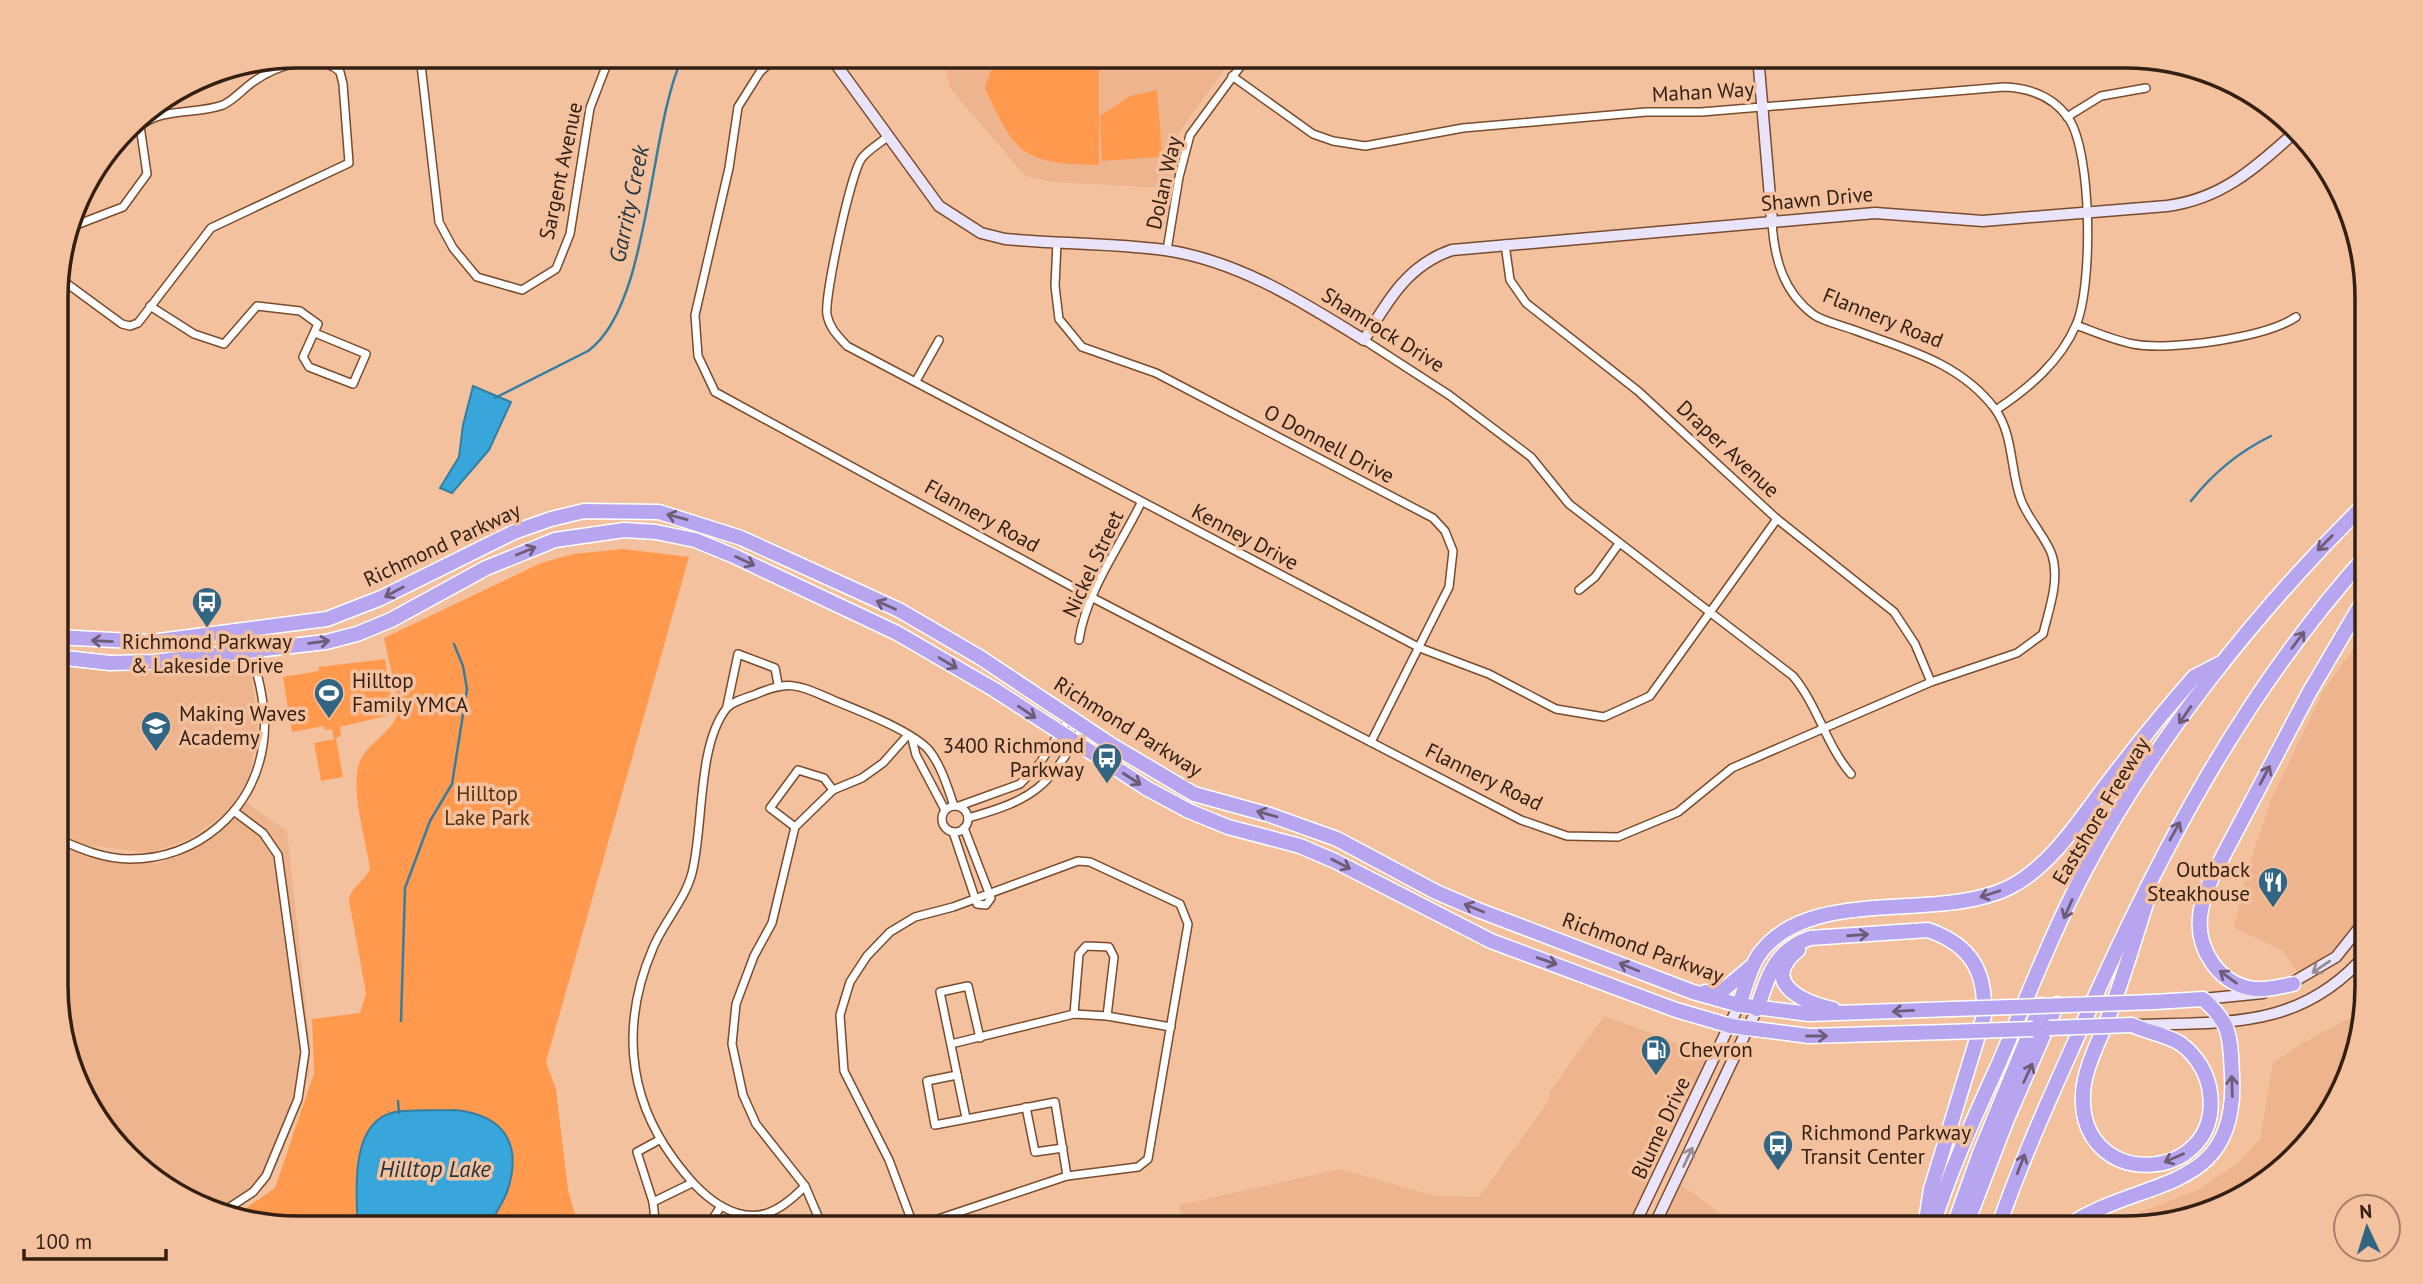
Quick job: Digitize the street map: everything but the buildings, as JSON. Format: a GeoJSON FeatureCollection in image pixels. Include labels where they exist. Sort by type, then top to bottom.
{"type":"FeatureCollection","features":[{"type":"Feature","properties":{"kind":"highway","name":"Richmond Parkway"},"geometry":{"type":"LineString","coordinates":[[68,638],[151,642],[327,619],[357,609],[514,532],[551,519],[584,511],[659,512],[741,538],[899,610],[981,657],[1069,718],[1194,794],[1270,815],[1337,839],[1436,892],[1693,992],[1739,1006],[1782,1013],[1854,1014],[2203,999]]}},
{"type":"Feature","properties":{"kind":"highway","name":"Eastshore Freeway"},"geometry":{"type":"LineString","coordinates":[[1937,1215],[1972,1121],[2084,873],[2133,790],[2226,660],[2315,552],[2355,514]]}},
{"type":"Feature","properties":{"kind":"highway","name":"Richmond Parkway"},"geometry":{"type":"LineString","coordinates":[[68,658],[110,663],[251,651],[357,634],[391,620],[486,568],[555,540],[624,530],[656,532],[695,540],[734,556],[897,633],[995,690],[1059,733],[1189,811],[1228,827],[1300,846],[1335,860],[1491,941],[1676,1010],[1749,1030],[1809,1036],[2132,1025]]}},
{"type":"Feature","properties":{"kind":"highway"},"geometry":{"type":"LineString","coordinates":[[2003,1215],[2045,1106],[2163,853],[2191,801],[2262,687],[2355,568]]}},
{"type":"Feature","properties":{"kind":"highway"},"geometry":{"type":"LineString","coordinates":[[2293,984],[2250,988],[2225,976],[2203,948],[2199,918],[2213,875],[2303,705],[2355,615]]}},
{"type":"Feature","properties":{"kind":"highway"},"geometry":{"type":"LineString","coordinates":[[1693,992],[1721,992],[1754,965],[1774,937],[1810,918],[1960,902],[2006,888],[2024,878],[2063,840],[2194,677],[2226,660]]}},
{"type":"Feature","properties":{"kind":"highway"},"geometry":{"type":"LineString","coordinates":[[2132,1025],[2180,1043],[2202,1067],[2209,1082],[2209,1120],[2201,1135],[2183,1156],[2158,1165],[2124,1162],[2104,1150],[2090,1132],[2083,1106],[2083,1091],[2163,853]]}},
{"type":"Feature","properties":{"kind":"highway"},"geometry":{"type":"LineString","coordinates":[[1757,1009],[1772,966],[1781,953],[1794,943],[1823,938],[1928,930],[1959,946],[1972,958],[1985,992],[1984,1016],[1931,1189],[1927,1215]]}},
{"type":"Feature","properties":{"kind":"highway"},"geometry":{"type":"LineString","coordinates":[[1823,938],[1797,950],[1788,959],[1783,972],[1785,985],[1794,994],[1813,1004],[1854,1014]]}},
{"type":"Feature","properties":{"kind":"highway"},"geometry":{"type":"LineString","coordinates":[[1739,1006],[1754,965]]}},
{"type":"Feature","properties":{"kind":"highway"},"geometry":{"type":"LineString","coordinates":[[2085,1215],[2194,1171],[2215,1154],[2230,1124],[2233,1103],[2226,1023],[2203,999]]}},
{"type":"Feature","properties":{"kind":"highway"},"geometry":{"type":"LineString","coordinates":[[1959,1215],[2001,1117],[2049,1028],[2057,1004]]}},
{"type":"Feature","properties":{"kind":"highway"},"geometry":{"type":"LineString","coordinates":[[1969,1215],[2041,1005]]}},
{"type":"Feature","properties":{"kind":"street"},"geometry":{"type":"LineString","coordinates":[[69,285],[126,326],[138,323],[211,228],[346,166],[351,158],[342,77],[334,68]]}},
{"type":"Feature","properties":{"kind":"street","name":"Sargent Avenue"},"geometry":{"type":"LineString","coordinates":[[421,68],[439,222],[453,248],[477,277],[522,290],[556,269],[570,234],[590,108],[605,68]]}},
{"type":"Feature","properties":{"kind":"street","name":"Flannery Road"},"geometry":{"type":"LineString","coordinates":[[764,68],[738,107],[727,180],[695,315],[698,356],[715,393],[1093,598],[1521,820],[1567,836],[1618,837],[1678,812],[1732,768],[1931,682],[2017,653],[2043,634],[2054,587],[2052,555],[2028,520],[2017,488],[2012,454],[1996,410],[1971,384],[1943,362],[1815,316],[1796,297],[1782,277],[1776,258],[1759,68]]}},
{"type":"Feature","properties":{"kind":"street","name":"Shamrock Drive"},"geometry":{"type":"LineString","coordinates":[[838,68],[939,206],[981,233],[1004,239],[1167,250],[1219,264],[1268,283],[1449,395],[1531,457],[1569,504],[1618,545],[1793,676],[1810,695],[1839,760],[1851,774]]}},
{"type":"Feature","properties":{"kind":"street","name":"Dolan Way"},"geometry":{"type":"LineString","coordinates":[[1167,250],[1186,145],[1196,125],[1238,68]]}},
{"type":"Feature","properties":{"kind":"street"},"geometry":{"type":"LineString","coordinates":[[160,115],[221,105],[259,78],[283,69]]}},
{"type":"Feature","properties":{"kind":"street","name":"Mahan Way"},"geometry":{"type":"LineString","coordinates":[[1232,76],[1313,134],[1333,141],[1365,146],[1463,128],[1646,112],[1701,112],[2004,87],[2041,95],[2067,117],[2079,142],[2086,214],[2088,275],[2076,325],[2040,376],[1996,410]]}},
{"type":"Feature","properties":{"kind":"street"},"geometry":{"type":"LineString","coordinates":[[2067,117],[2101,96],[2146,88]]}},
{"type":"Feature","properties":{"kind":"street"},"geometry":{"type":"LineString","coordinates":[[81,223],[123,207],[146,177],[138,133]]}},
{"type":"Feature","properties":{"kind":"street","name":"Kenney Drive"},"geometry":{"type":"LineString","coordinates":[[887,137],[861,158],[853,177],[827,313],[833,331],[847,346],[1420,648],[1489,674],[1556,709],[1604,717],[1650,696],[1777,519]]}},
{"type":"Feature","properties":{"kind":"street","name":"Shawn Drive"},"geometry":{"type":"LineString","coordinates":[[1364,340],[1401,283],[1427,261],[1452,250],[1894,212],[1983,221],[2182,204],[2213,194],[2250,173],[2289,137]]}},
{"type":"Feature","properties":{"kind":"street","name":"O Donnell Drive"},"geometry":{"type":"LineString","coordinates":[[1057,243],[1055,286],[1059,319],[1082,347],[1156,373],[1433,518],[1445,531],[1453,551],[1449,587],[1371,742]]}},
{"type":"Feature","properties":{"kind":"street","name":"Draper Avenue"},"geometry":{"type":"LineString","coordinates":[[1505,244],[1510,280],[1526,303],[1638,391],[1777,519],[1894,612],[1915,644],[1931,682]]}},
{"type":"Feature","properties":{"kind":"street"},"geometry":{"type":"LineString","coordinates":[[150,306],[194,334],[224,344],[257,306],[300,311],[318,324],[303,357],[309,367],[353,384],[366,354],[315,333]]}},
{"type":"Feature","properties":{"kind":"street"},"geometry":{"type":"LineString","coordinates":[[2076,325],[2117,340],[2153,345],[2248,336],[2280,328],[2296,317]]}},
{"type":"Feature","properties":{"kind":"street"},"geometry":{"type":"LineString","coordinates":[[916,382],[939,340]]}},
{"type":"Feature","properties":{"kind":"street","name":"Nickel Street"},"geometry":{"type":"LineString","coordinates":[[1079,640],[1082,623],[1093,598],[1141,503]]}},
{"type":"Feature","properties":{"kind":"street"},"geometry":{"type":"LineString","coordinates":[[1579,590],[1595,577],[1618,545]]}},
{"type":"Feature","properties":{"kind":"street"},"geometry":{"type":"LineString","coordinates":[[68,843],[100,855],[130,859],[163,855],[188,848],[216,830],[235,812],[253,782],[263,745],[264,719],[251,651],[243,630]]}},
{"type":"Feature","properties":{"kind":"street"},"geometry":{"type":"LineString","coordinates":[[778,684],[775,668],[737,654],[727,706],[712,734],[691,875],[653,946],[636,992],[631,1029],[633,1066],[659,1140],[692,1184],[721,1206],[740,1214],[768,1213],[781,1209],[805,1186]]}},
{"type":"Feature","properties":{"kind":"street"},"geometry":{"type":"LineString","coordinates":[[727,706],[778,684],[812,691],[882,720],[929,750],[956,806],[965,810],[968,818],[964,828],[989,892]]}},
{"type":"Feature","properties":{"kind":"street"},"geometry":{"type":"LineString","coordinates":[[945,810],[1020,784],[1041,763],[1069,718]]}},
{"type":"Feature","properties":{"kind":"street"},"geometry":{"type":"LineString","coordinates":[[968,818],[995,810],[1036,792],[1051,778],[1083,727]]}},
{"type":"Feature","properties":{"kind":"street"},"geometry":{"type":"LineString","coordinates":[[818,1216],[805,1186],[756,1124],[743,1095],[733,1045],[736,1003],[754,956],[772,923],[795,827],[833,790],[862,778],[910,738]]}},
{"type":"Feature","properties":{"kind":"street"},"geometry":{"type":"LineString","coordinates":[[910,738],[945,810],[943,822],[953,832],[975,898]]}},
{"type":"Feature","properties":{"kind":"street"},"geometry":{"type":"LineString","coordinates":[[795,827],[770,808],[798,770],[824,778],[833,790]]}},
{"type":"Feature","properties":{"kind":"street"},"geometry":{"type":"LineString","coordinates":[[232,1206],[253,1192],[266,1175],[298,1099],[305,1052],[278,855],[263,833],[235,812]]}},
{"type":"Feature","properties":{"kind":"street"},"geometry":{"type":"LineString","coordinates":[[953,832],[964,828]]}},
{"type":"Feature","properties":{"kind":"street"},"geometry":{"type":"LineString","coordinates":[[963,862],[975,858]]}},
{"type":"Feature","properties":{"kind":"street"},"geometry":{"type":"LineString","coordinates":[[910,1216],[889,1160],[844,1071],[840,1015],[850,982],[867,956],[890,932],[915,917],[1078,861],[1090,862],[1180,904],[1188,924],[1149,1159],[1138,1167],[1067,1176],[948,1216]]}},
{"type":"Feature","properties":{"kind":"street"},"geometry":{"type":"LineString","coordinates":[[2203,999],[2251,996],[2293,984],[2336,957],[2355,933]]}},
{"type":"Feature","properties":{"kind":"street"},"geometry":{"type":"LineString","coordinates":[[1074,1014],[1079,954],[1086,946],[1109,947],[1114,957],[1107,1016]]}},
{"type":"Feature","properties":{"kind":"street"},"geometry":{"type":"LineString","coordinates":[[2132,1025],[2257,1020],[2304,1004],[2330,989],[2355,965]]}},
{"type":"Feature","properties":{"kind":"street"},"geometry":{"type":"LineString","coordinates":[[966,1118],[940,992],[968,986],[980,1038]]}},
{"type":"Feature","properties":{"kind":"street","name":"Blume Drive"},"geometry":{"type":"LineString","coordinates":[[1639,1215],[1739,1006]]}},
{"type":"Feature","properties":{"kind":"street","name":"Blume Drive"},"geometry":{"type":"LineString","coordinates":[[1659,1215],[1757,1009]]}},
{"type":"Feature","properties":{"kind":"street"},"geometry":{"type":"LineString","coordinates":[[951,1044],[1074,1014],[1107,1016],[1171,1027]]}},
{"type":"Feature","properties":{"kind":"street"},"geometry":{"type":"LineString","coordinates":[[957,1075],[927,1081],[935,1125],[1055,1102],[1067,1176]]}},
{"type":"Feature","properties":{"kind":"street"},"geometry":{"type":"LineString","coordinates":[[1026,1107],[1035,1152],[1063,1148]]}},
{"type":"Feature","properties":{"kind":"street"},"geometry":{"type":"LineString","coordinates":[[655,1216],[653,1202],[637,1152],[659,1140]]}},
{"type":"Feature","properties":{"kind":"street"},"geometry":{"type":"LineString","coordinates":[[653,1202],[692,1184]]}},
{"type":"Feature","properties":{"kind":"street"},"geometry":{"type":"LineString","coordinates":[[715,1216],[721,1206]]}},
{"type":"Feature","properties":{"kind":"shaded area"},"geometry":{"type":"Polygon","coordinates":[[[1225,68],[1175,138],[1168,188],[1052,182],[1025,176],[950,88],[946,70],[1225,68]]]}},
{"type":"Feature","properties":{"kind":"shaded area"},"geometry":{"type":"Polygon","coordinates":[[[2355,647],[2355,922],[2332,951],[2299,974],[2282,950],[2234,928],[2246,874],[2272,798],[2324,690],[2355,647]]]}},
{"type":"Feature","properties":{"kind":"shaded area","name":"Making Waves Academy"},"geometry":{"type":"Polygon","coordinates":[[[249,656],[258,729],[249,777],[228,812],[189,839],[149,853],[85,845],[68,839],[68,663],[249,656]]]}},
{"type":"Feature","properties":{"kind":"shaded area"},"geometry":{"type":"Polygon","coordinates":[[[247,803],[287,831],[310,1042],[309,1074],[267,1185],[237,1208],[196,1192],[170,1177],[146,1159],[125,1138],[92,1088],[80,1060],[70,1016],[68,986],[68,847],[158,864],[218,835],[247,803]]]}},
{"type":"Feature","properties":{"kind":"shaded area"},"geometry":{"type":"Polygon","coordinates":[[[1604,1016],[1715,1057],[1654,1182],[1632,1215],[1181,1216],[1179,1205],[1340,1169],[1435,1196],[1479,1197],[1548,1102],[1550,1091],[1604,1016]]]}},
{"type":"Feature","properties":{"kind":"shaded area"},"geometry":{"type":"Polygon","coordinates":[[[2352,1017],[2343,1060],[2331,1088],[2298,1138],[2277,1159],[2227,1192],[2199,1204],[2170,1211],[2133,1215],[2198,1190],[2239,1162],[2260,1139],[2273,1063],[2301,1044],[2352,1017]]]}},
{"type":"Feature","properties":{"kind":"shaded area"},"geometry":{"type":"Polygon","coordinates":[[[1680,1184],[1723,1215],[1664,1215],[1680,1184]]]}},
{"type":"Feature","properties":{"kind":"green space"},"geometry":{"type":"Polygon","coordinates":[[[992,68],[1099,68],[1099,165],[1054,162],[1026,152],[1005,129],[985,88],[992,68]]]}},
{"type":"Feature","properties":{"kind":"green space"},"geometry":{"type":"Polygon","coordinates":[[[1157,90],[1162,153],[1159,157],[1102,161],[1100,116],[1130,96],[1157,90]]]}},
{"type":"Feature","properties":{"kind":"green space","name":"Hilltop Lake Park"},"geometry":{"type":"Polygon","coordinates":[[[623,549],[689,557],[546,1062],[556,1089],[568,1190],[575,1216],[298,1216],[245,1209],[275,1188],[314,1073],[312,1019],[360,1013],[366,993],[349,900],[370,868],[357,797],[357,770],[365,752],[394,722],[399,707],[384,638],[541,563],[573,554],[623,549]]]}},
{"type":"Feature","properties":{"kind":"green space","name":"Hilltop Family YMCA"},"geometry":{"type":"Polygon","coordinates":[[[385,659],[394,714],[340,727],[341,736],[336,738],[343,777],[321,781],[314,743],[334,739],[332,729],[325,730],[324,726],[292,732],[283,677],[319,671],[319,667],[385,659]]]}},
{"type":"Feature","properties":{"kind":"water"},"geometry":{"type":"Polygon","coordinates":[[[473,386],[511,402],[489,450],[452,493],[440,488],[459,457],[463,425],[473,386]]]}},
{"type":"Feature","properties":{"kind":"water","name":"Hilltop Lake"},"geometry":{"type":"Polygon","coordinates":[[[417,1110],[472,1113],[486,1118],[506,1135],[513,1160],[511,1175],[507,1192],[495,1216],[357,1216],[358,1161],[370,1129],[380,1118],[395,1112],[417,1110]]]}},
{"type":"Feature","properties":{"kind":"waterway","name":"Garrity Creek"},"geometry":{"type":"LineString","coordinates":[[495,398],[588,351],[609,328],[624,296],[637,257],[662,127],[678,68]]}},
{"type":"Feature","properties":{"kind":"waterway"},"geometry":{"type":"LineString","coordinates":[[2191,501],[2227,464],[2271,436]]}},
{"type":"Feature","properties":{"kind":"waterway","name":"Garrity Creek"},"geometry":{"type":"LineString","coordinates":[[401,1021],[405,888],[430,821],[452,784],[467,689],[463,666],[454,644]]}},
{"type":"Feature","properties":{"kind":"waterway","name":"Garrity Creek"},"geometry":{"type":"LineString","coordinates":[[398,1101],[399,1113]]}},
{"type":"Feature","properties":{"kind":"place","name":"Richmond Parkway & Lakeside Drive"},"geometry":{"type":"Point","coordinates":[207,629]}},
{"type":"Feature","properties":{"kind":"place","name":"Hilltop Family YMCA"},"geometry":{"type":"Point","coordinates":[329,720]}},
{"type":"Feature","properties":{"kind":"place","name":"Making Waves Academy"},"geometry":{"type":"Point","coordinates":[156,753]}},
{"type":"Feature","properties":{"kind":"place","name":"3400 Richmond Parkway"},"geometry":{"type":"Point","coordinates":[1107,785]}},
{"type":"Feature","properties":{"kind":"place","name":"Outback Steakhouse"},"geometry":{"type":"Point","coordinates":[2273,909]}},
{"type":"Feature","properties":{"kind":"place","name":"Chevron"},"geometry":{"type":"Point","coordinates":[1656,1077]}},
{"type":"Feature","properties":{"kind":"place","name":"Richmond Parkway Transit Center"},"geometry":{"type":"Point","coordinates":[1778,1172]}}]}
